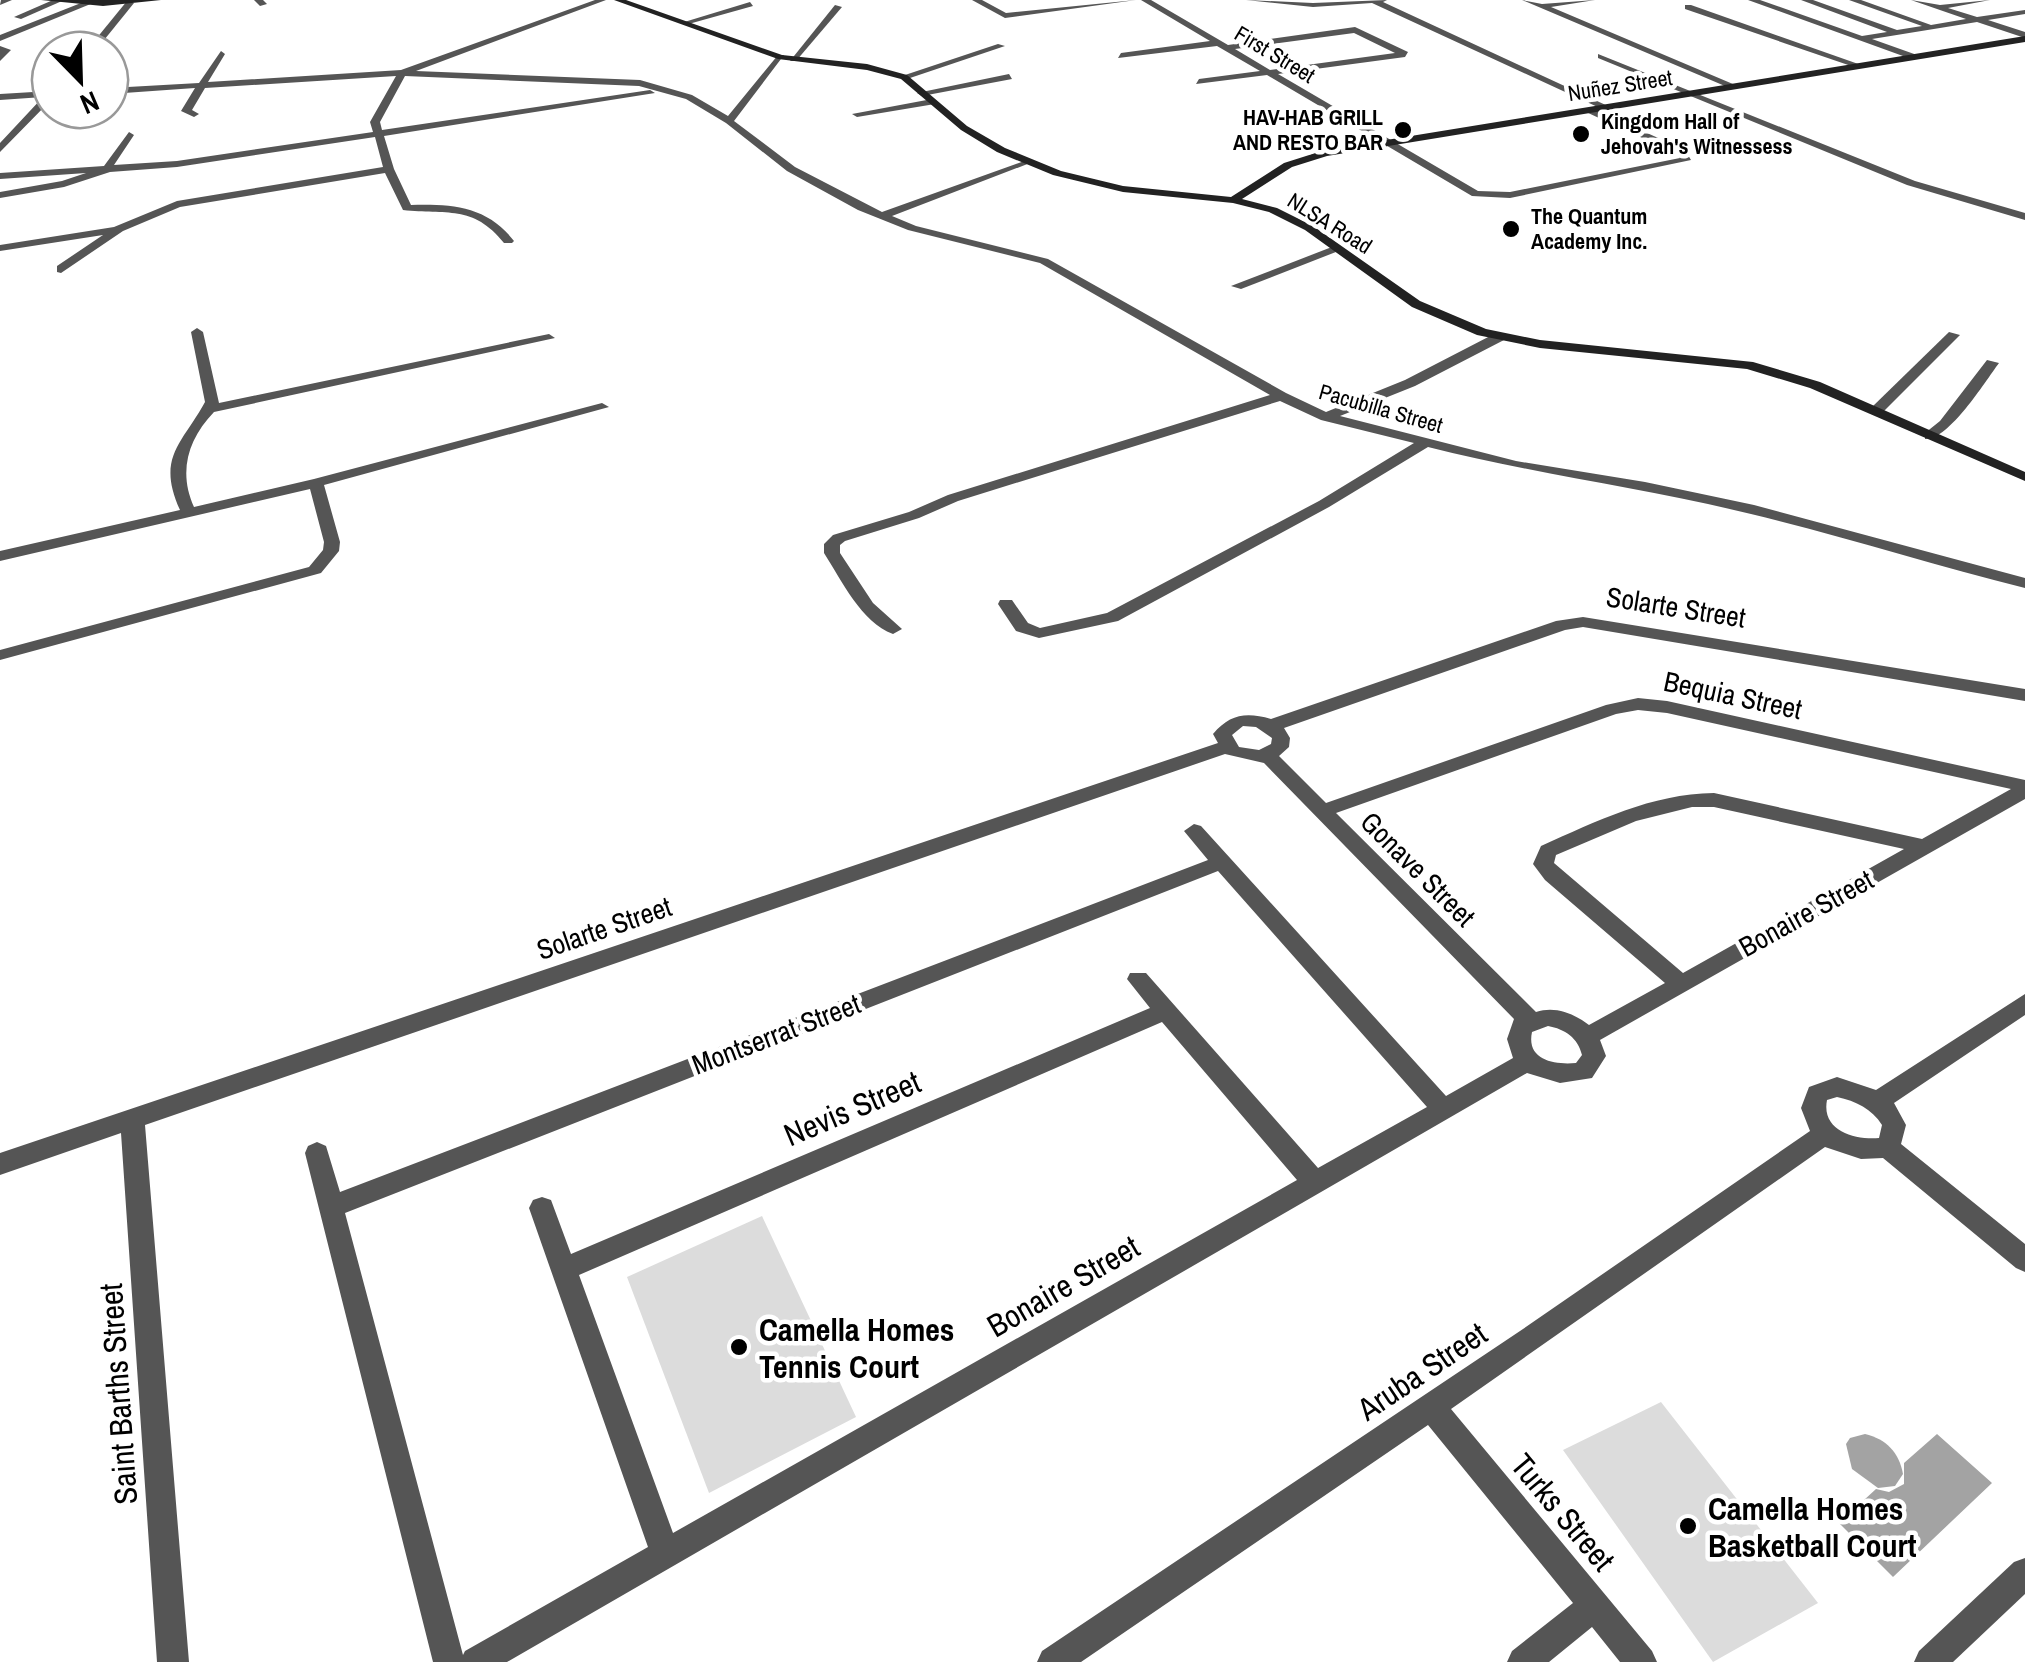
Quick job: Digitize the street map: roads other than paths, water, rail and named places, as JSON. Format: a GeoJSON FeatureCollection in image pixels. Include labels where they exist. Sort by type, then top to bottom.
{"type":"FeatureCollection","features":[{"type":"Feature","properties":{"kind":"main road"},"geometry":{"type":"LineString","coordinates":[[45,0],[157,0]]}},
{"type":"Feature","properties":{"kind":"main road","name":"NLSA Road"},"geometry":{"type":"LineString","coordinates":[[618,0],[787,58],[867,67],[904,77],[964,128],[1026,162],[1100,185],[1233,200],[1284,214],[1416,304],[1499,337],[1732,362],[1815,385],[2025,477]]}},
{"type":"Feature","properties":{"kind":"main road","name":"Nuñez Street"},"geometry":{"type":"LineString","coordinates":[[1233,200],[1299,159],[2025,37]]}},
{"type":"Feature","properties":{"kind":"street"},"geometry":{"type":"LineString","coordinates":[[0,3],[8,0]]}},
{"type":"Feature","properties":{"kind":"street"},"geometry":{"type":"LineString","coordinates":[[508,241],[499,227],[483,215],[465,209],[407,208],[376,132],[378,114],[402,73],[602,0]]}},
{"type":"Feature","properties":{"kind":"street"},"geometry":{"type":"LineString","coordinates":[[976,0],[1005,16],[1132,0]]}},
{"type":"Feature","properties":{"kind":"street","name":"First Street"},"geometry":{"type":"LineString","coordinates":[[1145,0],[1383,143],[1476,194],[1489,197],[1686,160],[1681,152],[1589,110]]}},
{"type":"Feature","properties":{"kind":"street"},"geometry":{"type":"LineString","coordinates":[[1250,0],[1300,5],[1384,0]]}},
{"type":"Feature","properties":{"kind":"street"},"geometry":{"type":"LineString","coordinates":[[1526,0],[1735,87]]}},
{"type":"Feature","properties":{"kind":"street"},"geometry":{"type":"LineString","coordinates":[[1541,6],[1591,0]]}},
{"type":"Feature","properties":{"kind":"street"},"geometry":{"type":"LineString","coordinates":[[1752,0],[1914,57]]}},
{"type":"Feature","properties":{"kind":"street"},"geometry":{"type":"LineString","coordinates":[[1805,0],[1898,32]]}},
{"type":"Feature","properties":{"kind":"street"},"geometry":{"type":"LineString","coordinates":[[1853,0],[1934,27]]}},
{"type":"Feature","properties":{"kind":"street"},"geometry":{"type":"LineString","coordinates":[[1915,0],[2025,37]]}},
{"type":"Feature","properties":{"kind":"street"},"geometry":{"type":"LineString","coordinates":[[1936,7],[1985,0]]}},
{"type":"Feature","properties":{"kind":"street"},"geometry":{"type":"LineString","coordinates":[[0,24],[58,1]]}},
{"type":"Feature","properties":{"kind":"street"},"geometry":{"type":"LineString","coordinates":[[1374,1],[1605,108]]}},
{"type":"Feature","properties":{"kind":"street"},"geometry":{"type":"LineString","coordinates":[[0,38],[83,2]]}},
{"type":"Feature","properties":{"kind":"street"},"geometry":{"type":"LineString","coordinates":[[108,30],[130,3]]}},
{"type":"Feature","properties":{"kind":"street"},"geometry":{"type":"LineString","coordinates":[[685,23],[750,4]]}},
{"type":"Feature","properties":{"kind":"street"},"geometry":{"type":"LineString","coordinates":[[729,121],[838,7]]}},
{"type":"Feature","properties":{"kind":"street"},"geometry":{"type":"LineString","coordinates":[[1688,7],[1860,66]]}},
{"type":"Feature","properties":{"kind":"street"},"geometry":{"type":"LineString","coordinates":[[1860,38],[2025,12]]}},
{"type":"Feature","properties":{"kind":"street"},"geometry":{"type":"LineString","coordinates":[[1121,56],[1355,30],[1405,54],[1199,82]]}},
{"type":"Feature","properties":{"kind":"street"},"geometry":{"type":"LineString","coordinates":[[904,77],[1001,46]]}},
{"type":"Feature","properties":{"kind":"street"},"geometry":{"type":"LineString","coordinates":[[0,49],[7,50],[0,58]]}},
{"type":"Feature","properties":{"kind":"street"},"geometry":{"type":"LineString","coordinates":[[194,114],[186,111],[221,54]]}},
{"type":"Feature","properties":{"kind":"street"},"geometry":{"type":"LineString","coordinates":[[1601,56],[1911,183],[2025,217]]}},
{"type":"Feature","properties":{"kind":"street"},"geometry":{"type":"LineString","coordinates":[[130,90],[402,73],[640,83],[672,89]]}},
{"type":"Feature","properties":{"kind":"street"},"geometry":{"type":"LineString","coordinates":[[857,114],[1009,77]]}},
{"type":"Feature","properties":{"kind":"street"},"geometry":{"type":"LineString","coordinates":[[0,176],[177,164],[672,89]]}},
{"type":"Feature","properties":{"kind":"street","name":"Pacubilla Street"},"geometry":{"type":"LineString","coordinates":[[672,89],[729,121],[792,169],[882,216],[1044,261],[1281,396],[1326,417],[1516,465],[1645,486],[1754,510],[2025,584]]}},
{"type":"Feature","properties":{"kind":"street"},"geometry":{"type":"LineString","coordinates":[[0,97],[30,96]]}},
{"type":"Feature","properties":{"kind":"street"},"geometry":{"type":"LineString","coordinates":[[0,150],[30,117]]}},
{"type":"Feature","properties":{"kind":"street"},"geometry":{"type":"LineString","coordinates":[[0,195],[64,184],[106,170],[129,134]]}},
{"type":"Feature","properties":{"kind":"street"},"geometry":{"type":"LineString","coordinates":[[882,216],[1026,162]]}},
{"type":"Feature","properties":{"kind":"street"},"geometry":{"type":"LineString","coordinates":[[0,248],[119,229],[200,198],[389,169]]}},
{"type":"Feature","properties":{"kind":"street"},"geometry":{"type":"LineString","coordinates":[[61,269],[119,229]]}},
{"type":"Feature","properties":{"kind":"street"},"geometry":{"type":"LineString","coordinates":[[1237,286],[1338,248]]}},
{"type":"Feature","properties":{"kind":"street"},"geometry":{"type":"LineString","coordinates":[[196,332],[212,402],[210,410]]}},
{"type":"Feature","properties":{"kind":"street"},"geometry":{"type":"LineString","coordinates":[[1876,411],[1954,335]]}},
{"type":"Feature","properties":{"kind":"street"},"geometry":{"type":"LineString","coordinates":[[1326,417],[1410,384],[1499,337]]}},
{"type":"Feature","properties":{"kind":"street"},"geometry":{"type":"LineString","coordinates":[[188,510],[180,496],[179,462],[191,426],[210,410],[549,338]]}},
{"type":"Feature","properties":{"kind":"street"},"geometry":{"type":"LineString","coordinates":[[1930,436],[1945,424],[1992,363]]}},
{"type":"Feature","properties":{"kind":"street"},"geometry":{"type":"LineString","coordinates":[[893,629],[867,606],[832,553],[832,544],[839,538],[914,515],[953,498],[1281,396]]}},
{"type":"Feature","properties":{"kind":"street"},"geometry":{"type":"LineString","coordinates":[[0,556],[316,483],[602,407]]}},
{"type":"Feature","properties":{"kind":"street"},"geometry":{"type":"LineString","coordinates":[[1006,604],[1022,626],[1039,633],[1112,616],[1340,495],[1426,442]]}},
{"type":"Feature","properties":{"kind":"street"},"geometry":{"type":"LineString","coordinates":[[0,655],[316,570],[331,551],[332,542],[316,483]]}},
{"type":"Feature","properties":{"kind":"street","name":"Solarte Street"},"geometry":{"type":"LineString","coordinates":[[1271,726],[1562,625],[1583,622],[2025,696]]}},
{"type":"Feature","properties":{"kind":"street","name":"Bequia Street"},"geometry":{"type":"LineString","coordinates":[[1322,811],[1638,704],[1668,707],[2025,788]]}},
{"type":"Feature","properties":{"kind":"street"},"geometry":{"type":"LineString","coordinates":[[1248,720],[1271,726],[1281,742],[1268,756],[1242,756],[1226,747],[1222,734],[1230,724],[1248,720]]}},
{"type":"Feature","properties":{"kind":"street","name":"Solarte Street"},"geometry":{"type":"LineString","coordinates":[[0,1164],[1226,747]]}},
{"type":"Feature","properties":{"kind":"street","name":"Gonave Street"},"geometry":{"type":"LineString","coordinates":[[1268,756],[1529,1020]]}},
{"type":"Feature","properties":{"kind":"street","name":"Bonaire Street"},"geometry":{"type":"LineString","coordinates":[[1587,1036],[2025,788]]}},
{"type":"Feature","properties":{"kind":"street"},"geometry":{"type":"LineString","coordinates":[[1681,984],[1552,875],[1543,864],[1548,851],[1660,804],[1684,798],[1714,800],[1925,847]]}},
{"type":"Feature","properties":{"kind":"street"},"geometry":{"type":"LineString","coordinates":[[1194,831],[1444,1110]]}},
{"type":"Feature","properties":{"kind":"street","name":"Montserrat Street"},"geometry":{"type":"LineString","coordinates":[[331,1207],[1222,862]]}},
{"type":"Feature","properties":{"kind":"street"},"geometry":{"type":"LineString","coordinates":[[1138,979],[1315,1182]]}},
{"type":"Feature","properties":{"kind":"street"},"geometry":{"type":"LineString","coordinates":[[1877,1102],[2025,1003]]}},
{"type":"Feature","properties":{"kind":"street","name":"Nevis Street"},"geometry":{"type":"LineString","coordinates":[[564,1270],[1166,1011]]}},
{"type":"Feature","properties":{"kind":"street"},"geometry":{"type":"LineString","coordinates":[[1560,1018],[1587,1036],[1594,1056],[1584,1071],[1563,1076],[1550,1074],[1528,1061],[1517,1043],[1518,1034],[1529,1020],[1560,1018]]}},
{"type":"Feature","properties":{"kind":"street","name":"Bonaire Street"},"geometry":{"type":"LineString","coordinates":[[476,1662],[1528,1061]]}},
{"type":"Feature","properties":{"kind":"street"},"geometry":{"type":"LineString","coordinates":[[1826,1089],[1850,1089],[1877,1102],[1894,1126],[1895,1134],[1887,1147],[1864,1151],[1826,1133],[1812,1112],[1817,1094],[1826,1089]]}},
{"type":"Feature","properties":{"kind":"street","name":"Saint Barths Street"},"geometry":{"type":"LineString","coordinates":[[132,1120],[173,1662]]}},
{"type":"Feature","properties":{"kind":"street","name":"Aruba Street"},"geometry":{"type":"LineString","coordinates":[[1053,1662],[1826,1133]]}},
{"type":"Feature","properties":{"kind":"street"},"geometry":{"type":"LineString","coordinates":[[1887,1147],[2024,1258]]}},
{"type":"Feature","properties":{"kind":"street"},"geometry":{"type":"LineString","coordinates":[[317,1153],[449,1662]]}},
{"type":"Feature","properties":{"kind":"street"},"geometry":{"type":"LineString","coordinates":[[542,1208],[666,1554]]}},
{"type":"Feature","properties":{"kind":"street","name":"Turks Street"},"geometry":{"type":"LineString","coordinates":[[1430,1407],[1641,1662]]}},
{"type":"Feature","properties":{"kind":"street"},"geometry":{"type":"LineString","coordinates":[[1930,1662],[2025,1574]]}},
{"type":"Feature","properties":{"kind":"street"},"geometry":{"type":"LineString","coordinates":[[1523,1662],[1594,1606]]}},
{"type":"Feature","properties":{"kind":"place","name":"HAV-HAB GRILL AND RESTO BAR"},"geometry":{"type":"Point","coordinates":[1403,130]}},
{"type":"Feature","properties":{"kind":"place","name":"Kingdom Hall of Jehovah's Witnessess"},"geometry":{"type":"Point","coordinates":[1581,134]}},
{"type":"Feature","properties":{"kind":"place","name":"The Quantum Academy Inc."},"geometry":{"type":"Point","coordinates":[1511,229]}},
{"type":"Feature","properties":{"kind":"place","name":"Camella Homes Tennis Court"},"geometry":{"type":"Point","coordinates":[739,1347]}},
{"type":"Feature","properties":{"kind":"place","name":"Camella Homes Basketball Court"},"geometry":{"type":"Point","coordinates":[1688,1526]}}]}
